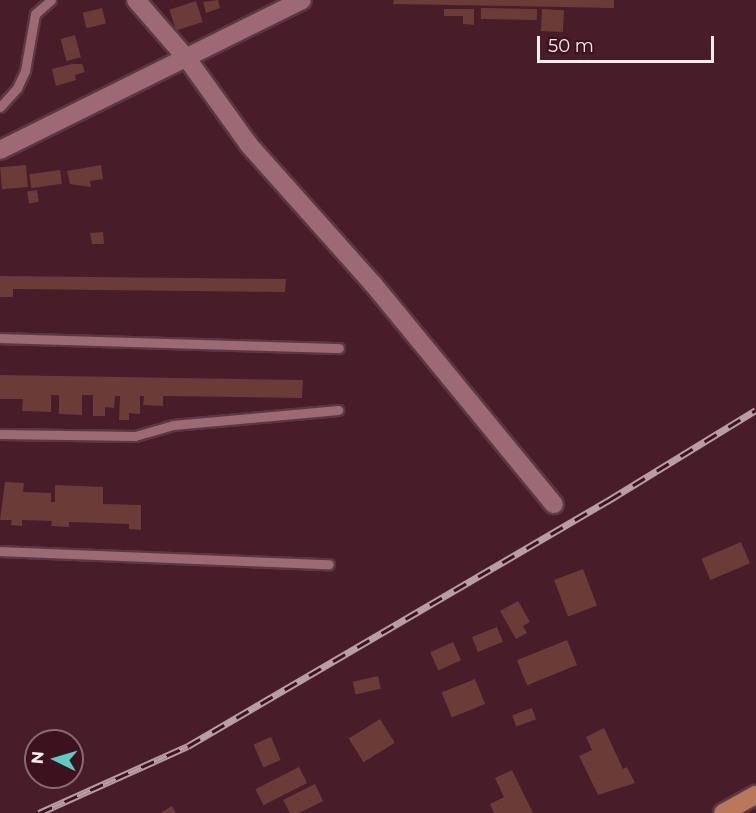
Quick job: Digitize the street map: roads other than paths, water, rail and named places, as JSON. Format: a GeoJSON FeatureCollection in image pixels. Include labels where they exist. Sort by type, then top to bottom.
{"type":"FeatureCollection","features":[{"type":"Feature","properties":{"kind":"main road"},"geometry":{"type":"LineString","coordinates":[[723,813],[756,795]]}},
{"type":"Feature","properties":{"kind":"street"},"geometry":{"type":"LineString","coordinates":[[136,0],[188,60],[249,145],[373,284],[554,504]]}},
{"type":"Feature","properties":{"kind":"street"},"geometry":{"type":"LineString","coordinates":[[0,150],[188,60],[302,0]]}},
{"type":"Feature","properties":{"kind":"lane"},"geometry":{"type":"LineString","coordinates":[[0,107],[17,88],[25,71],[35,14],[51,0]]}},
{"type":"Feature","properties":{"kind":"lane"},"geometry":{"type":"LineString","coordinates":[[0,338],[339,348]]}},
{"type":"Feature","properties":{"kind":"lane"},"geometry":{"type":"LineString","coordinates":[[0,434],[135,436],[173,425],[338,410]]}},
{"type":"Feature","properties":{"kind":"lane"},"geometry":{"type":"LineString","coordinates":[[0,551],[329,564]]}},
{"type":"Feature","properties":{"kind":"railway"},"geometry":{"type":"LineString","coordinates":[[39,813],[188,746],[609,500],[756,410]]}}]}
